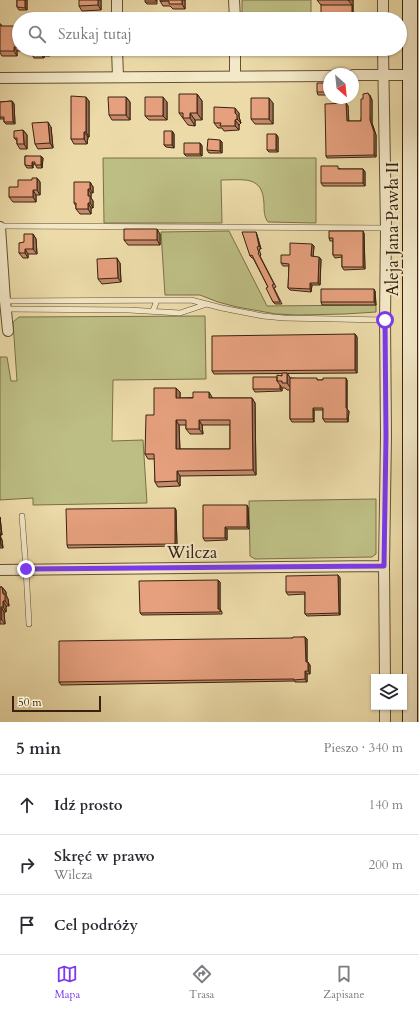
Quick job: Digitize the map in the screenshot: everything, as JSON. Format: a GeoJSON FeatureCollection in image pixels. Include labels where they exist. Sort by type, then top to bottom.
{"type":"FeatureCollection","features":[{"type":"Feature","properties":{"kind":"main road","name":"Aleja Jana Pawła II"},"geometry":{"type":"LineString","coordinates":[[410,0],[410,722]]}},
{"type":"Feature","properties":{"kind":"street"},"geometry":{"type":"LineString","coordinates":[[117,0],[117,12]]}},
{"type":"Feature","properties":{"kind":"street"},"geometry":{"type":"LineString","coordinates":[[234,0],[235,12]]}},
{"type":"Feature","properties":{"kind":"street"},"geometry":{"type":"LineString","coordinates":[[383,0],[383,12]]}},
{"type":"Feature","properties":{"kind":"street"},"geometry":{"type":"LineString","coordinates":[[117,56],[118,77]]}},
{"type":"Feature","properties":{"kind":"street"},"geometry":{"type":"LineString","coordinates":[[235,56],[235,77]]}},
{"type":"Feature","properties":{"kind":"street"},"geometry":{"type":"LineString","coordinates":[[383,56],[386,228],[386,436],[384,566],[385,674]]}},
{"type":"Feature","properties":{"kind":"street"},"geometry":{"type":"LineString","coordinates":[[359,75],[409,75]]}},
{"type":"Feature","properties":{"kind":"street"},"geometry":{"type":"LineString","coordinates":[[0,78],[323,76]]}},
{"type":"Feature","properties":{"kind":"street"},"geometry":{"type":"LineString","coordinates":[[0,226],[8,331]]}},
{"type":"Feature","properties":{"kind":"street","name":"Wilcza"},"geometry":{"type":"LineString","coordinates":[[0,570],[384,566]]}},
{"type":"Feature","properties":{"kind":"street"},"geometry":{"type":"LineString","coordinates":[[385,710],[385,722]]}},
{"type":"Feature","properties":{"kind":"lane"},"geometry":{"type":"LineString","coordinates":[[0,226],[386,228]]}},
{"type":"Feature","properties":{"kind":"lane"},"geometry":{"type":"LineString","coordinates":[[153,311],[157,300]]}},
{"type":"Feature","properties":{"kind":"lane"},"geometry":{"type":"LineString","coordinates":[[5,305],[191,300],[263,316],[284,318],[385,320]]}},
{"type":"Feature","properties":{"kind":"lane"},"geometry":{"type":"LineString","coordinates":[[5,305],[180,313],[207,304]]}},
{"type":"Feature","properties":{"kind":"lane"},"geometry":{"type":"LineString","coordinates":[[22,516],[29,624]]}},
{"type":"Feature","properties":{"kind":"green space"},"geometry":{"type":"Polygon","coordinates":[[[242,0],[311,0],[311,12],[242,12],[242,0]]]}},
{"type":"Feature","properties":{"kind":"green space"},"geometry":{"type":"Polygon","coordinates":[[[103,158],[316,158],[316,223],[268,222],[265,216],[263,195],[260,188],[256,184],[251,181],[244,180],[221,180],[222,223],[104,223],[103,158]]]}},
{"type":"Feature","properties":{"kind":"green space"},"geometry":{"type":"Polygon","coordinates":[[[229,231],[267,306],[376,305],[376,312],[298,315],[276,314],[237,307],[200,295],[165,295],[161,232],[229,231]]]}},
{"type":"Feature","properties":{"kind":"green space"},"geometry":{"type":"Polygon","coordinates":[[[205,316],[206,379],[113,380],[112,441],[143,440],[147,503],[33,505],[33,498],[0,500],[0,357],[7,357],[11,381],[17,381],[13,322],[19,317],[205,316]]]}},
{"type":"Feature","properties":{"kind":"green space"},"geometry":{"type":"Polygon","coordinates":[[[376,499],[376,554],[372,557],[255,559],[250,556],[249,501],[376,499]]]}},
{"type":"Feature","properties":{"kind":"building"},"geometry":{"type":"Polygon","coordinates":[[[17,0],[25,0],[25,8],[17,7],[17,0]]]}},
{"type":"Feature","properties":{"kind":"building"},"geometry":{"type":"Polygon","coordinates":[[[79,0],[98,0],[98,5],[79,6],[79,0]]]}},
{"type":"Feature","properties":{"kind":"building"},"geometry":{"type":"Polygon","coordinates":[[[145,0],[156,0],[156,2],[145,2],[145,0]]]}},
{"type":"Feature","properties":{"kind":"building"},"geometry":{"type":"Polygon","coordinates":[[[160,0],[182,0],[182,4],[169,4],[169,1],[160,0]]]}},
{"type":"Feature","properties":{"kind":"building"},"geometry":{"type":"Polygon","coordinates":[[[321,5],[352,5],[352,12],[321,12],[321,5]]]}},
{"type":"Feature","properties":{"kind":"building"},"geometry":{"type":"Polygon","coordinates":[[[0,24],[1,26],[12,26],[12,51],[0,51],[0,24]]]}},
{"type":"Feature","properties":{"kind":"building"},"geometry":{"type":"Polygon","coordinates":[[[317,83],[323,83],[323,92],[317,92],[317,83]]]}},
{"type":"Feature","properties":{"kind":"building"},"geometry":{"type":"Polygon","coordinates":[[[368,93],[370,97],[370,120],[374,132],[374,155],[326,156],[325,104],[346,104],[347,121],[361,121],[361,99],[363,99],[363,94],[368,93]]]}},
{"type":"Feature","properties":{"kind":"building"},"geometry":{"type":"Polygon","coordinates":[[[179,94],[197,94],[197,113],[190,113],[190,118],[183,118],[183,113],[179,113],[179,94]]]}},
{"type":"Feature","properties":{"kind":"building"},"geometry":{"type":"Polygon","coordinates":[[[71,96],[86,97],[86,132],[84,132],[84,139],[71,139],[71,96]]]}},
{"type":"Feature","properties":{"kind":"building"},"geometry":{"type":"Polygon","coordinates":[[[108,97],[126,97],[126,115],[109,115],[108,97]]]}},
{"type":"Feature","properties":{"kind":"building"},"geometry":{"type":"Polygon","coordinates":[[[145,97],[163,97],[163,116],[145,116],[145,97]]]}},
{"type":"Feature","properties":{"kind":"building"},"geometry":{"type":"Polygon","coordinates":[[[251,98],[269,98],[269,119],[251,119],[251,98]]]}},
{"type":"Feature","properties":{"kind":"building"},"geometry":{"type":"Polygon","coordinates":[[[12,101],[13,122],[4,122],[4,117],[0,117],[0,102],[12,101]]]}},
{"type":"Feature","properties":{"kind":"building"},"geometry":{"type":"Polygon","coordinates":[[[214,107],[235,108],[237,119],[235,120],[235,126],[220,126],[221,123],[214,123],[214,107]]]}},
{"type":"Feature","properties":{"kind":"building"},"geometry":{"type":"Polygon","coordinates":[[[48,122],[50,143],[35,144],[32,123],[48,122]]]}},
{"type":"Feature","properties":{"kind":"building"},"geometry":{"type":"Polygon","coordinates":[[[23,130],[24,144],[17,144],[17,138],[14,138],[14,131],[23,130]]]}},
{"type":"Feature","properties":{"kind":"building"},"geometry":{"type":"Polygon","coordinates":[[[164,131],[172,131],[172,145],[164,145],[164,131]]]}},
{"type":"Feature","properties":{"kind":"building"},"geometry":{"type":"Polygon","coordinates":[[[267,134],[276,134],[276,150],[267,150],[267,134]]]}},
{"type":"Feature","properties":{"kind":"building"},"geometry":{"type":"Polygon","coordinates":[[[208,139],[220,140],[220,151],[207,150],[208,139]]]}},
{"type":"Feature","properties":{"kind":"building"},"geometry":{"type":"Polygon","coordinates":[[[184,143],[200,143],[200,154],[184,154],[184,143]]]}},
{"type":"Feature","properties":{"kind":"building"},"geometry":{"type":"Polygon","coordinates":[[[25,156],[41,156],[41,165],[35,165],[35,162],[32,162],[32,166],[25,165],[25,156]]]}},
{"type":"Feature","properties":{"kind":"building"},"geometry":{"type":"Polygon","coordinates":[[[321,166],[338,166],[338,169],[363,169],[363,183],[321,183],[321,166]]]}},
{"type":"Feature","properties":{"kind":"building"},"geometry":{"type":"Polygon","coordinates":[[[32,178],[37,178],[37,190],[33,190],[33,197],[9,197],[9,187],[18,187],[18,180],[32,180],[32,178]]]}},
{"type":"Feature","properties":{"kind":"building"},"geometry":{"type":"Polygon","coordinates":[[[74,182],[90,182],[88,196],[90,196],[90,203],[88,203],[88,209],[76,209],[76,203],[74,203],[74,182]]]}},
{"type":"Feature","properties":{"kind":"building"},"geometry":{"type":"Polygon","coordinates":[[[124,229],[157,229],[157,240],[124,240],[124,229]]]}},
{"type":"Feature","properties":{"kind":"building"},"geometry":{"type":"Polygon","coordinates":[[[329,231],[363,231],[363,267],[342,267],[342,255],[333,255],[333,238],[329,238],[329,231]]]}},
{"type":"Feature","properties":{"kind":"building"},"geometry":{"type":"Polygon","coordinates":[[[242,232],[256,232],[259,246],[257,247],[258,253],[274,284],[272,285],[280,302],[273,302],[266,288],[268,287],[252,255],[250,256],[242,232]]]}},
{"type":"Feature","properties":{"kind":"building"},"geometry":{"type":"Polygon","coordinates":[[[24,234],[33,234],[33,249],[25,249],[25,253],[19,253],[19,243],[24,242],[24,234]]]}},
{"type":"Feature","properties":{"kind":"building"},"geometry":{"type":"Polygon","coordinates":[[[290,243],[312,244],[311,256],[319,257],[318,283],[310,283],[310,289],[288,288],[289,264],[281,263],[281,255],[290,255],[290,243]]]}},
{"type":"Feature","properties":{"kind":"building"},"geometry":{"type":"Polygon","coordinates":[[[117,258],[118,278],[98,279],[97,259],[117,258]]]}},
{"type":"Feature","properties":{"kind":"building"},"geometry":{"type":"Polygon","coordinates":[[[321,289],[374,289],[374,302],[321,302],[321,289]]]}},
{"type":"Feature","properties":{"kind":"building"},"geometry":{"type":"Polygon","coordinates":[[[355,334],[355,370],[212,371],[212,336],[355,334]]]}},
{"type":"Feature","properties":{"kind":"building"},"geometry":{"type":"Polygon","coordinates":[[[282,373],[287,373],[287,383],[277,381],[277,375],[282,376],[282,373]]]}},
{"type":"Feature","properties":{"kind":"building"},"geometry":{"type":"Polygon","coordinates":[[[253,377],[277,377],[280,389],[253,389],[253,377]]]}},
{"type":"Feature","properties":{"kind":"building"},"geometry":{"type":"Polygon","coordinates":[[[290,378],[317,378],[317,380],[323,380],[323,378],[346,378],[347,419],[323,419],[323,408],[313,408],[313,419],[290,419],[290,378]]]}},
{"type":"Feature","properties":{"kind":"building"},"geometry":{"type":"Polygon","coordinates":[[[154,388],[176,388],[176,398],[193,398],[193,392],[209,392],[209,398],[252,398],[253,470],[177,471],[177,481],[155,482],[154,454],[145,454],[146,415],[154,415],[154,388]],[[176,420],[176,449],[230,449],[230,420],[199,420],[199,429],[186,429],[186,420],[176,420]]]}},
{"type":"Feature","properties":{"kind":"building"},"geometry":{"type":"Polygon","coordinates":[[[203,505],[247,505],[247,527],[225,527],[225,538],[203,538],[203,505]]]}},
{"type":"Feature","properties":{"kind":"building"},"geometry":{"type":"Polygon","coordinates":[[[175,508],[175,544],[67,545],[66,509],[175,508]]]}},
{"type":"Feature","properties":{"kind":"building"},"geometry":{"type":"Polygon","coordinates":[[[338,575],[339,613],[305,614],[305,592],[286,592],[286,576],[338,575]]]}},
{"type":"Feature","properties":{"kind":"building"},"geometry":{"type":"Polygon","coordinates":[[[218,580],[218,609],[220,609],[220,612],[140,613],[139,581],[218,580]]]}},
{"type":"Feature","properties":{"kind":"building"},"geometry":{"type":"Polygon","coordinates":[[[0,587],[2,587],[3,594],[5,594],[5,601],[3,601],[3,607],[1,607],[1,619],[0,619],[0,587]]]}},
{"type":"Feature","properties":{"kind":"building"},"geometry":{"type":"Polygon","coordinates":[[[305,637],[306,662],[308,662],[308,671],[305,671],[305,679],[59,682],[59,641],[305,637]]]}},
{"type":"Feature","properties":{"kind":"route"},"geometry":{"type":"LineString","coordinates":[[26,569],[384,566],[386,436],[385,320]]}}]}
